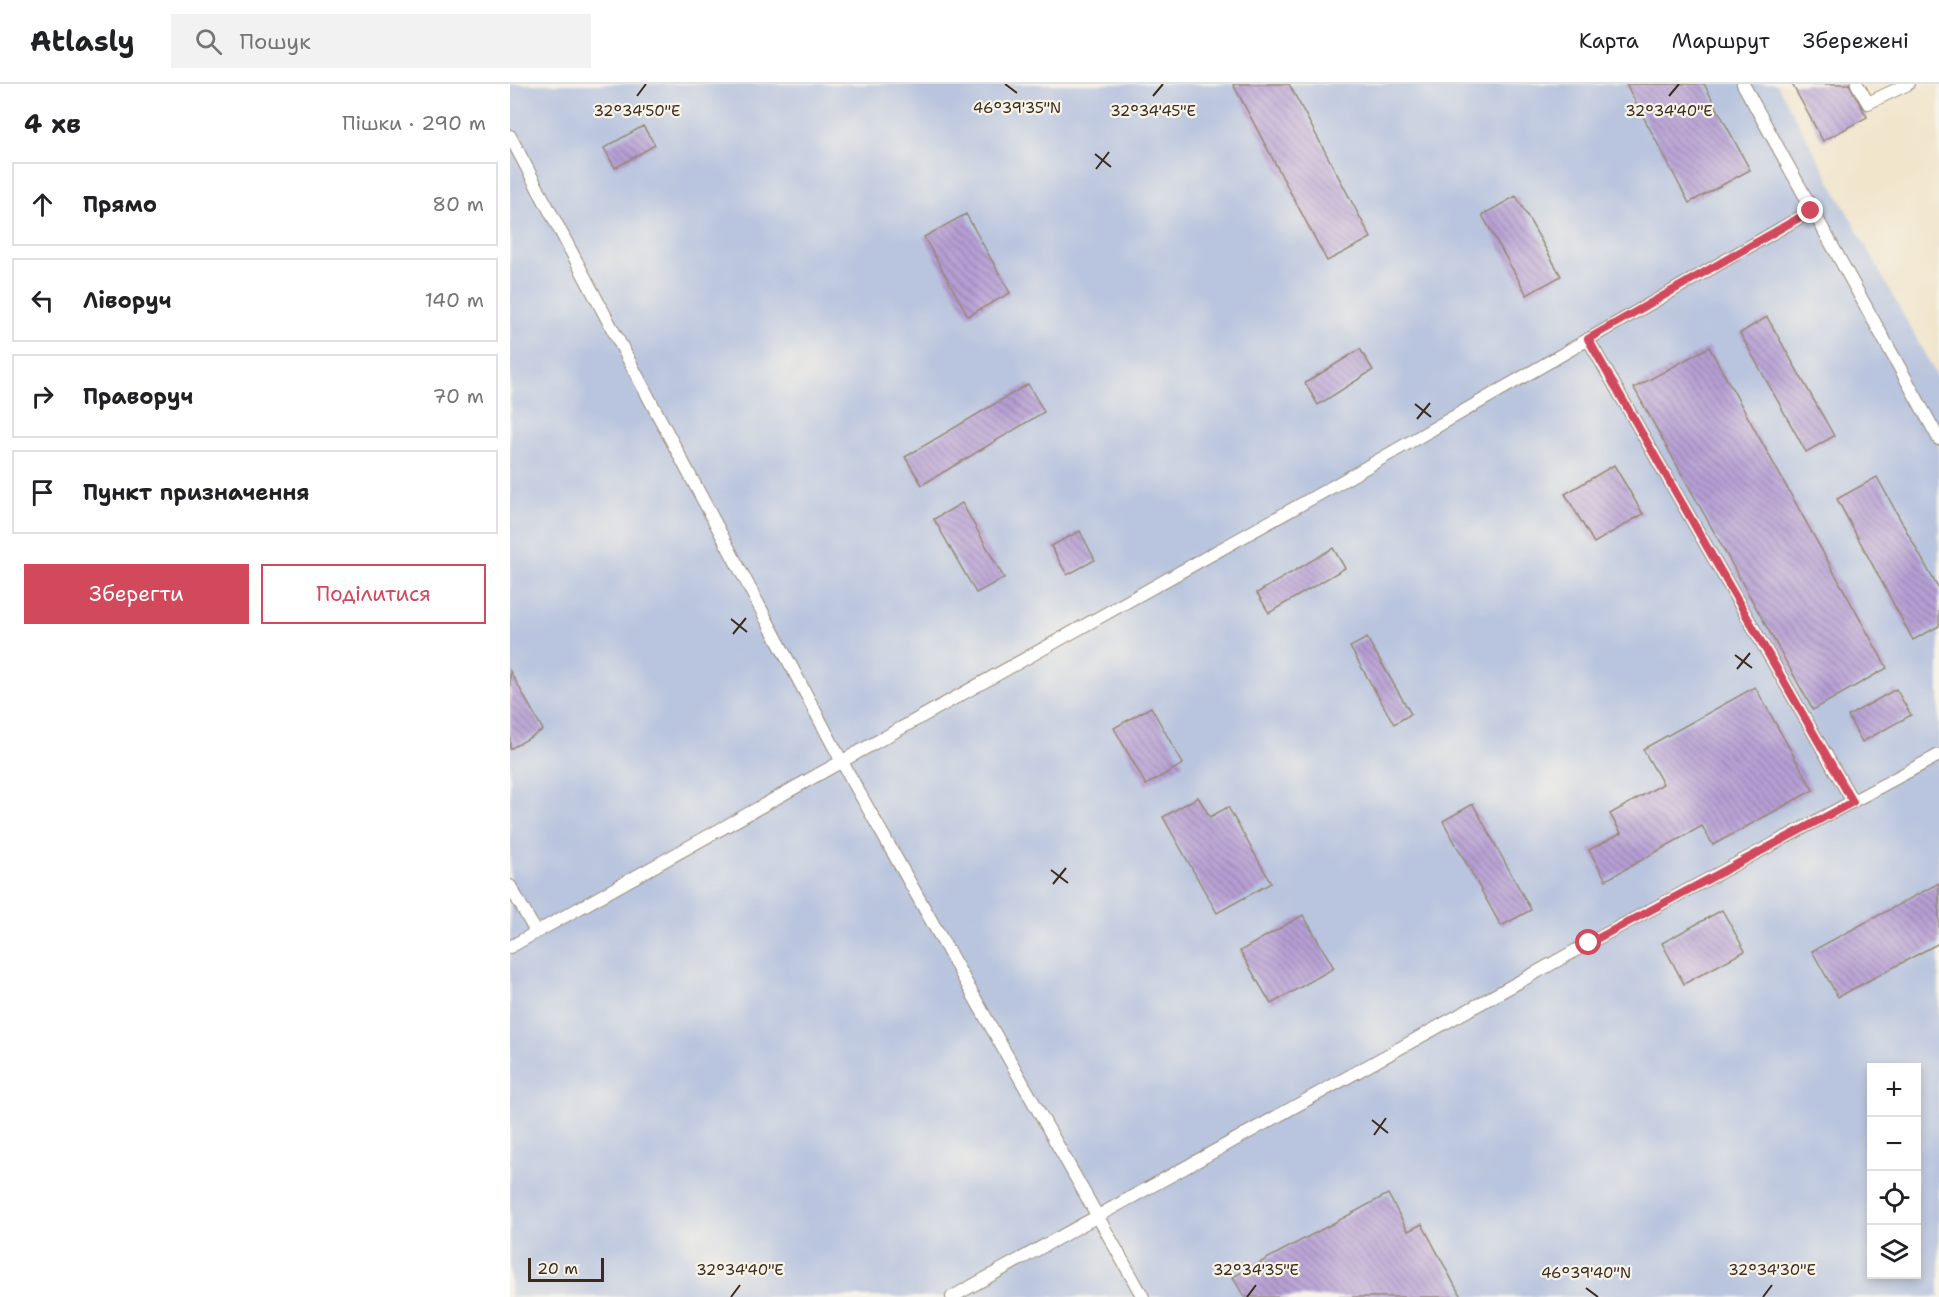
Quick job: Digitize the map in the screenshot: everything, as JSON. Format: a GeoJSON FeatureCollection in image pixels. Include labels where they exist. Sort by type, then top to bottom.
{"type":"FeatureCollection","features":[{"type":"Feature","properties":{"kind":"lane"},"geometry":{"type":"LineString","coordinates":[[1743,84],[1939,440]]}},
{"type":"Feature","properties":{"kind":"lane"},"geometry":{"type":"LineString","coordinates":[[1857,84],[1868,103],[1908,84]]}},
{"type":"Feature","properties":{"kind":"lane"},"geometry":{"type":"LineString","coordinates":[[510,136],[842,762],[1143,1297]]}},
{"type":"Feature","properties":{"kind":"lane"},"geometry":{"type":"LineString","coordinates":[[510,947],[1332,487],[1811,211]]}},
{"type":"Feature","properties":{"kind":"lane"},"geometry":{"type":"LineString","coordinates":[[1588,339],[1853,802]]}},
{"type":"Feature","properties":{"kind":"lane"},"geometry":{"type":"LineString","coordinates":[[952,1297],[1579,949],[1939,755]]}},
{"type":"Feature","properties":{"kind":"lane"},"geometry":{"type":"LineString","coordinates":[[510,886],[536,932]]}},
{"type":"Feature","properties":{"kind":"shaded area"},"geometry":{"type":"Polygon","coordinates":[[[510,84],[1777,84],[1939,380],[1939,1297],[510,1297],[510,84]]]}},
{"type":"Feature","properties":{"kind":"building"},"geometry":{"type":"Polygon","coordinates":[[[1233,84],[1289,84],[1371,238],[1327,261],[1233,84]]]}},
{"type":"Feature","properties":{"kind":"building"},"geometry":{"type":"Polygon","coordinates":[[[1626,84],[1704,84],[1750,170],[1689,203],[1626,84]]]}},
{"type":"Feature","properties":{"kind":"building"},"geometry":{"type":"Polygon","coordinates":[[[1792,84],[1849,84],[1867,117],[1823,141],[1792,84]]]}},
{"type":"Feature","properties":{"kind":"building"},"geometry":{"type":"Polygon","coordinates":[[[643,126],[655,145],[615,168],[604,148],[643,126]]]}},
{"type":"Feature","properties":{"kind":"building"},"geometry":{"type":"Polygon","coordinates":[[[1516,196],[1561,276],[1527,295],[1482,215],[1516,196]]]}},
{"type":"Feature","properties":{"kind":"building"},"geometry":{"type":"Polygon","coordinates":[[[966,214],[1010,293],[968,316],[924,237],[966,214]]]}},
{"type":"Feature","properties":{"kind":"building"},"geometry":{"type":"Polygon","coordinates":[[[1767,317],[1834,436],[1806,452],[1740,333],[1767,317]]]}},
{"type":"Feature","properties":{"kind":"building"},"geometry":{"type":"Polygon","coordinates":[[[1709,347],[1887,668],[1813,710],[1634,388],[1709,347]]]}},
{"type":"Feature","properties":{"kind":"building"},"geometry":{"type":"Polygon","coordinates":[[[1360,349],[1373,370],[1318,405],[1305,383],[1360,349]]]}},
{"type":"Feature","properties":{"kind":"building"},"geometry":{"type":"Polygon","coordinates":[[[1028,384],[1044,412],[922,485],[905,457],[1028,384]]]}},
{"type":"Feature","properties":{"kind":"building"},"geometry":{"type":"Polygon","coordinates":[[[1614,465],[1643,514],[1594,543],[1565,494],[1614,465]]]}},
{"type":"Feature","properties":{"kind":"building"},"geometry":{"type":"Polygon","coordinates":[[[1877,477],[1939,590],[1939,626],[1913,640],[1837,499],[1877,477]]]}},
{"type":"Feature","properties":{"kind":"building"},"geometry":{"type":"Polygon","coordinates":[[[962,503],[1004,578],[976,593],[934,519],[962,503]]]}},
{"type":"Feature","properties":{"kind":"building"},"geometry":{"type":"Polygon","coordinates":[[[1080,531],[1095,560],[1067,575],[1051,546],[1080,531]]]}},
{"type":"Feature","properties":{"kind":"building"},"geometry":{"type":"Polygon","coordinates":[[[1333,548],[1345,568],[1269,613],[1257,593],[1333,548]]]}},
{"type":"Feature","properties":{"kind":"building"},"geometry":{"type":"Polygon","coordinates":[[[1367,638],[1411,714],[1394,724],[1350,647],[1367,638]]]}},
{"type":"Feature","properties":{"kind":"building"},"geometry":{"type":"Polygon","coordinates":[[[510,671],[543,730],[510,749],[510,671]]]}},
{"type":"Feature","properties":{"kind":"building"},"geometry":{"type":"Polygon","coordinates":[[[1755,687],[1813,790],[1713,845],[1702,826],[1606,880],[1589,850],[1621,833],[1610,814],[1663,784],[1643,749],[1755,687]]]}},
{"type":"Feature","properties":{"kind":"building"},"geometry":{"type":"Polygon","coordinates":[[[1896,689],[1911,715],[1862,742],[1848,716],[1896,689]]]}},
{"type":"Feature","properties":{"kind":"building"},"geometry":{"type":"Polygon","coordinates":[[[1151,707],[1183,764],[1146,785],[1114,728],[1151,707]]]}},
{"type":"Feature","properties":{"kind":"building"},"geometry":{"type":"Polygon","coordinates":[[[1198,797],[1210,817],[1228,807],[1271,883],[1217,913],[1163,817],[1198,797]]]}},
{"type":"Feature","properties":{"kind":"building"},"geometry":{"type":"Polygon","coordinates":[[[1473,804],[1531,910],[1501,926],[1443,821],[1473,804]]]}},
{"type":"Feature","properties":{"kind":"building"},"geometry":{"type":"Polygon","coordinates":[[[1939,883],[1939,943],[1838,997],[1812,951],[1939,883]]]}},
{"type":"Feature","properties":{"kind":"building"},"geometry":{"type":"Polygon","coordinates":[[[1722,910],[1745,951],[1684,984],[1662,943],[1722,910]]]}},
{"type":"Feature","properties":{"kind":"building"},"geometry":{"type":"Polygon","coordinates":[[[1303,915],[1334,968],[1271,1004],[1240,951],[1303,915]]]}},
{"type":"Feature","properties":{"kind":"building"},"geometry":{"type":"Polygon","coordinates":[[[1388,1194],[1408,1231],[1422,1224],[1461,1297],[1244,1297],[1233,1277],[1388,1194]]]}},
{"type":"Feature","properties":{"kind":"route"},"geometry":{"type":"LineString","coordinates":[[1589,943],[1853,802],[1588,339],[1811,211]]}}]}
